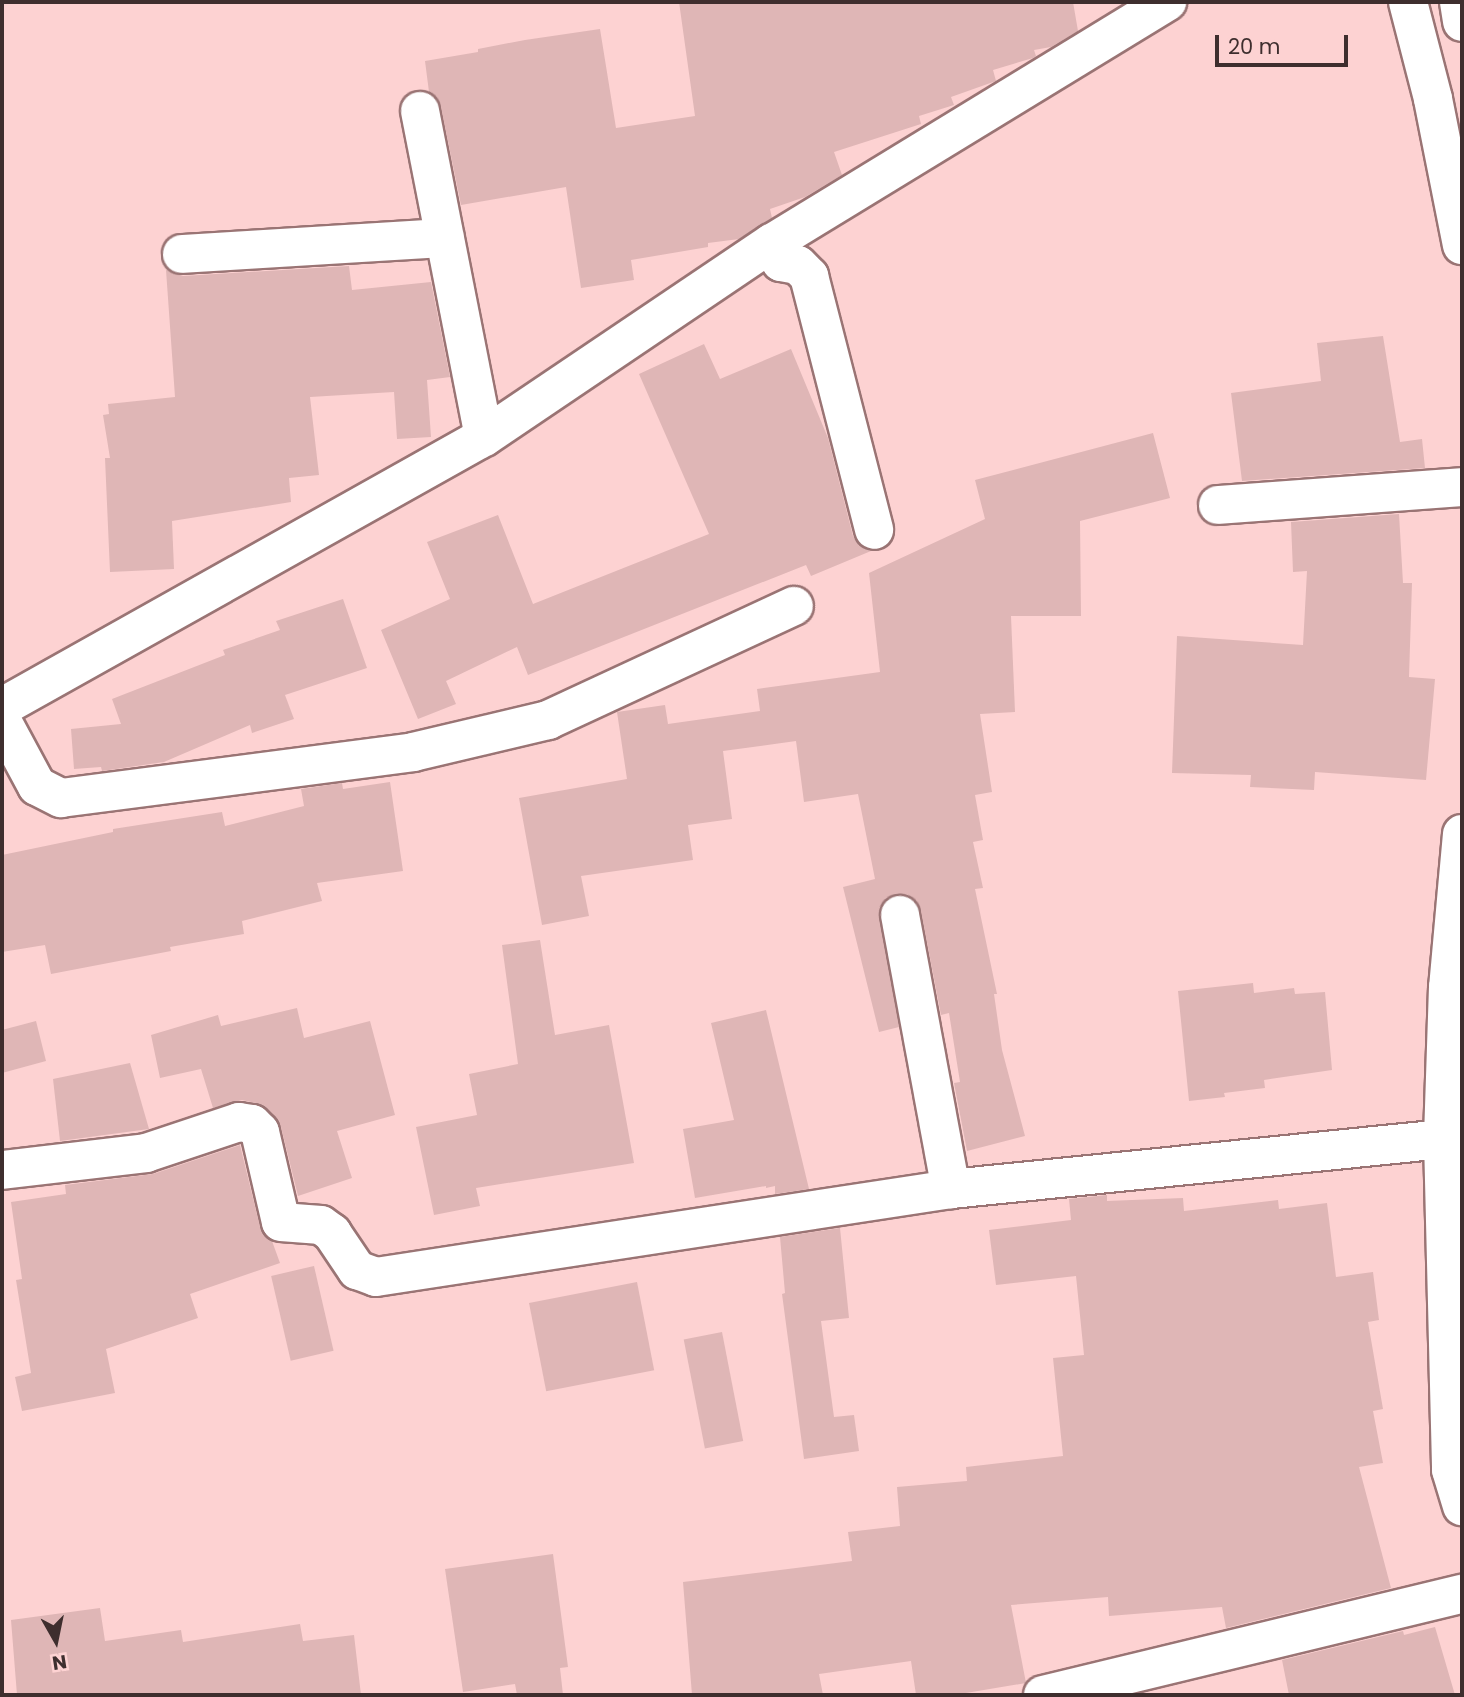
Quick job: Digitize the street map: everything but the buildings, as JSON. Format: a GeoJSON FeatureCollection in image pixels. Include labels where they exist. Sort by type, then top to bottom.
{"type":"FeatureCollection","features":[{"type":"Feature","properties":{"kind":"street"},"geometry":{"type":"LineString","coordinates":[[2,707],[484,437],[772,243],[1167,2]]}},
{"type":"Feature","properties":{"kind":"street"},"geometry":{"type":"LineString","coordinates":[[1459,2],[1462,22]]}},
{"type":"Feature","properties":{"kind":"street"},"geometry":{"type":"LineString","coordinates":[[1410,3],[1433,99],[1462,245]]}},
{"type":"Feature","properties":{"kind":"street"},"geometry":{"type":"LineString","coordinates":[[419,111],[484,437]]}},
{"type":"Feature","properties":{"kind":"street"},"geometry":{"type":"LineString","coordinates":[[182,254],[445,237]]}},
{"type":"Feature","properties":{"kind":"street"},"geometry":{"type":"LineString","coordinates":[[772,243],[781,262],[798,265],[809,276],[874,530]]}},
{"type":"Feature","properties":{"kind":"street"},"geometry":{"type":"LineString","coordinates":[[1217,505],[1462,487]]}},
{"type":"Feature","properties":{"kind":"street"},"geometry":{"type":"LineString","coordinates":[[2,721],[37,786],[61,798],[413,751],[548,720],[794,606]]}},
{"type":"Feature","properties":{"kind":"street"},"geometry":{"type":"LineString","coordinates":[[1462,834],[1448,988],[1443,1139],[1451,1470],[1462,1506]]}},
{"type":"Feature","properties":{"kind":"street"},"geometry":{"type":"LineString","coordinates":[[901,915],[951,1189]]}},
{"type":"Feature","properties":{"kind":"street"},"geometry":{"type":"LineString","coordinates":[[2,1170],[146,1153],[240,1122],[253,1124],[260,1132],[281,1222],[321,1225],[332,1233],[357,1270],[376,1278],[951,1189],[1443,1139]]}},
{"type":"Feature","properties":{"kind":"street"},"geometry":{"type":"LineString","coordinates":[[1043,1695],[1462,1594]]}}]}
